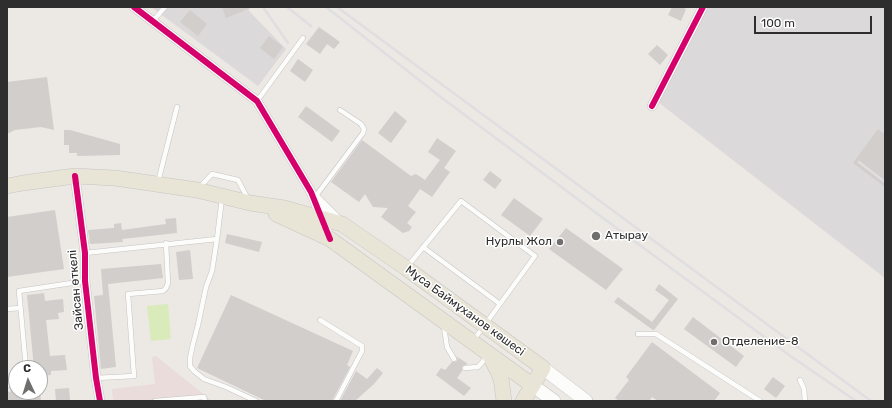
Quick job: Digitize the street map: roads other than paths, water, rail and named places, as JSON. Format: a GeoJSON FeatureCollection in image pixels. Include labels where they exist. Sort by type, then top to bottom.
{"type":"FeatureCollection","features":[{"type":"Feature","properties":{"kind":"main road"},"geometry":{"type":"LineString","coordinates":[[7,186],[75,176],[115,178],[197,190],[250,203],[284,208],[342,224]]}},
{"type":"Feature","properties":{"kind":"main road","name":"Мұса Баймұханов көшесі"},"geometry":{"type":"LineString","coordinates":[[250,203],[330,239],[554,401]]}},
{"type":"Feature","properties":{"kind":"main road","name":"Мұса Баймұханов көшесі"},"geometry":{"type":"LineString","coordinates":[[342,224],[485,325],[586,401]]}},
{"type":"Feature","properties":{"kind":"main road"},"geometry":{"type":"LineString","coordinates":[[490,355],[501,378],[504,401]]}},
{"type":"Feature","properties":{"kind":"main road"},"geometry":{"type":"LineString","coordinates":[[513,401],[539,365]]}},
{"type":"Feature","properties":{"kind":"main road"},"geometry":{"type":"LineString","coordinates":[[523,401],[528,382]]}},
{"type":"Feature","properties":{"kind":"street"},"geometry":{"type":"LineString","coordinates":[[134,7],[257,101],[313,195],[330,239]]}},
{"type":"Feature","properties":{"kind":"street"},"geometry":{"type":"LineString","coordinates":[[652,106],[703,7]]}},
{"type":"Feature","properties":{"kind":"street","name":"Зайсан өткелі"},"geometry":{"type":"LineString","coordinates":[[75,176],[85,254],[85,281],[100,401]]}},
{"type":"Feature","properties":{"kind":"street"},"geometry":{"type":"LineString","coordinates":[[297,212],[306,207],[313,195]]}},
{"type":"Feature","properties":{"kind":"street"},"geometry":{"type":"LineString","coordinates":[[313,195],[342,224]]}},
{"type":"Feature","properties":{"kind":"lane"},"geometry":{"type":"LineString","coordinates":[[153,21],[165,7]]}},
{"type":"Feature","properties":{"kind":"lane"},"geometry":{"type":"LineString","coordinates":[[257,101],[303,38]]}},
{"type":"Feature","properties":{"kind":"lane"},"geometry":{"type":"LineString","coordinates":[[158,184],[177,107]]}},
{"type":"Feature","properties":{"kind":"lane"},"geometry":{"type":"LineString","coordinates":[[313,195],[363,133],[364,129],[361,124],[340,110]]}},
{"type":"Feature","properties":{"kind":"lane"},"geometry":{"type":"LineString","coordinates":[[197,190],[212,174],[238,180],[250,203]]}},
{"type":"Feature","properties":{"kind":"lane"},"geometry":{"type":"LineString","coordinates":[[222,196],[212,271],[206,287],[190,358],[190,366],[204,379],[226,387],[256,401]]}},
{"type":"Feature","properties":{"kind":"lane"},"geometry":{"type":"LineString","coordinates":[[406,268],[462,201],[535,256],[472,342]]}},
{"type":"Feature","properties":{"kind":"lane"},"geometry":{"type":"LineString","coordinates":[[85,254],[166,243],[217,239]]}},
{"type":"Feature","properties":{"kind":"lane"},"geometry":{"type":"LineString","coordinates":[[96,378],[134,376],[128,294],[163,291],[166,288],[168,283],[166,243]]}},
{"type":"Feature","properties":{"kind":"lane"},"geometry":{"type":"LineString","coordinates":[[423,247],[500,304]]}},
{"type":"Feature","properties":{"kind":"lane"},"geometry":{"type":"LineString","coordinates":[[25,360],[19,291],[85,281]]}},
{"type":"Feature","properties":{"kind":"lane"},"geometry":{"type":"LineString","coordinates":[[7,309],[20,308]]}},
{"type":"Feature","properties":{"kind":"lane"},"geometry":{"type":"LineString","coordinates":[[320,320],[362,346],[362,351],[336,401]]}},
{"type":"Feature","properties":{"kind":"lane"},"geometry":{"type":"LineString","coordinates":[[444,321],[447,347],[454,359]]}},
{"type":"Feature","properties":{"kind":"lane"},"geometry":{"type":"LineString","coordinates":[[638,334],[656,334],[760,401]]}},
{"type":"Feature","properties":{"kind":"lane"},"geometry":{"type":"LineString","coordinates":[[465,368],[478,367],[490,355]]}},
{"type":"Feature","properties":{"kind":"lane"},"geometry":{"type":"LineString","coordinates":[[800,380],[804,389],[805,401]]}},
{"type":"Feature","properties":{"kind":"lane"},"geometry":{"type":"LineString","coordinates":[[155,401],[204,397],[204,401]]}},
{"type":"Feature","properties":{"kind":"railway"},"geometry":{"type":"LineString","coordinates":[[263,7],[288,43]]}},
{"type":"Feature","properties":{"kind":"railway"},"geometry":{"type":"LineString","coordinates":[[287,7],[311,26]]}},
{"type":"Feature","properties":{"kind":"railway"},"geometry":{"type":"LineString","coordinates":[[326,7],[442,98],[603,218],[789,355],[856,401]]}},
{"type":"Feature","properties":{"kind":"railway"},"geometry":{"type":"LineString","coordinates":[[337,7],[871,401]]}},
{"type":"Feature","properties":{"kind":"railway"},"geometry":{"type":"LineString","coordinates":[[859,162],[885,182]]}},
{"type":"Feature","properties":{"kind":"place","name":"Атырау"},"geometry":{"type":"Point","coordinates":[596,236]}},
{"type":"Feature","properties":{"kind":"place","name":"Нурлы Жол"},"geometry":{"type":"Point","coordinates":[560,242]}},
{"type":"Feature","properties":{"kind":"place","name":"Отделение-8"},"geometry":{"type":"Point","coordinates":[714,342]}}]}
